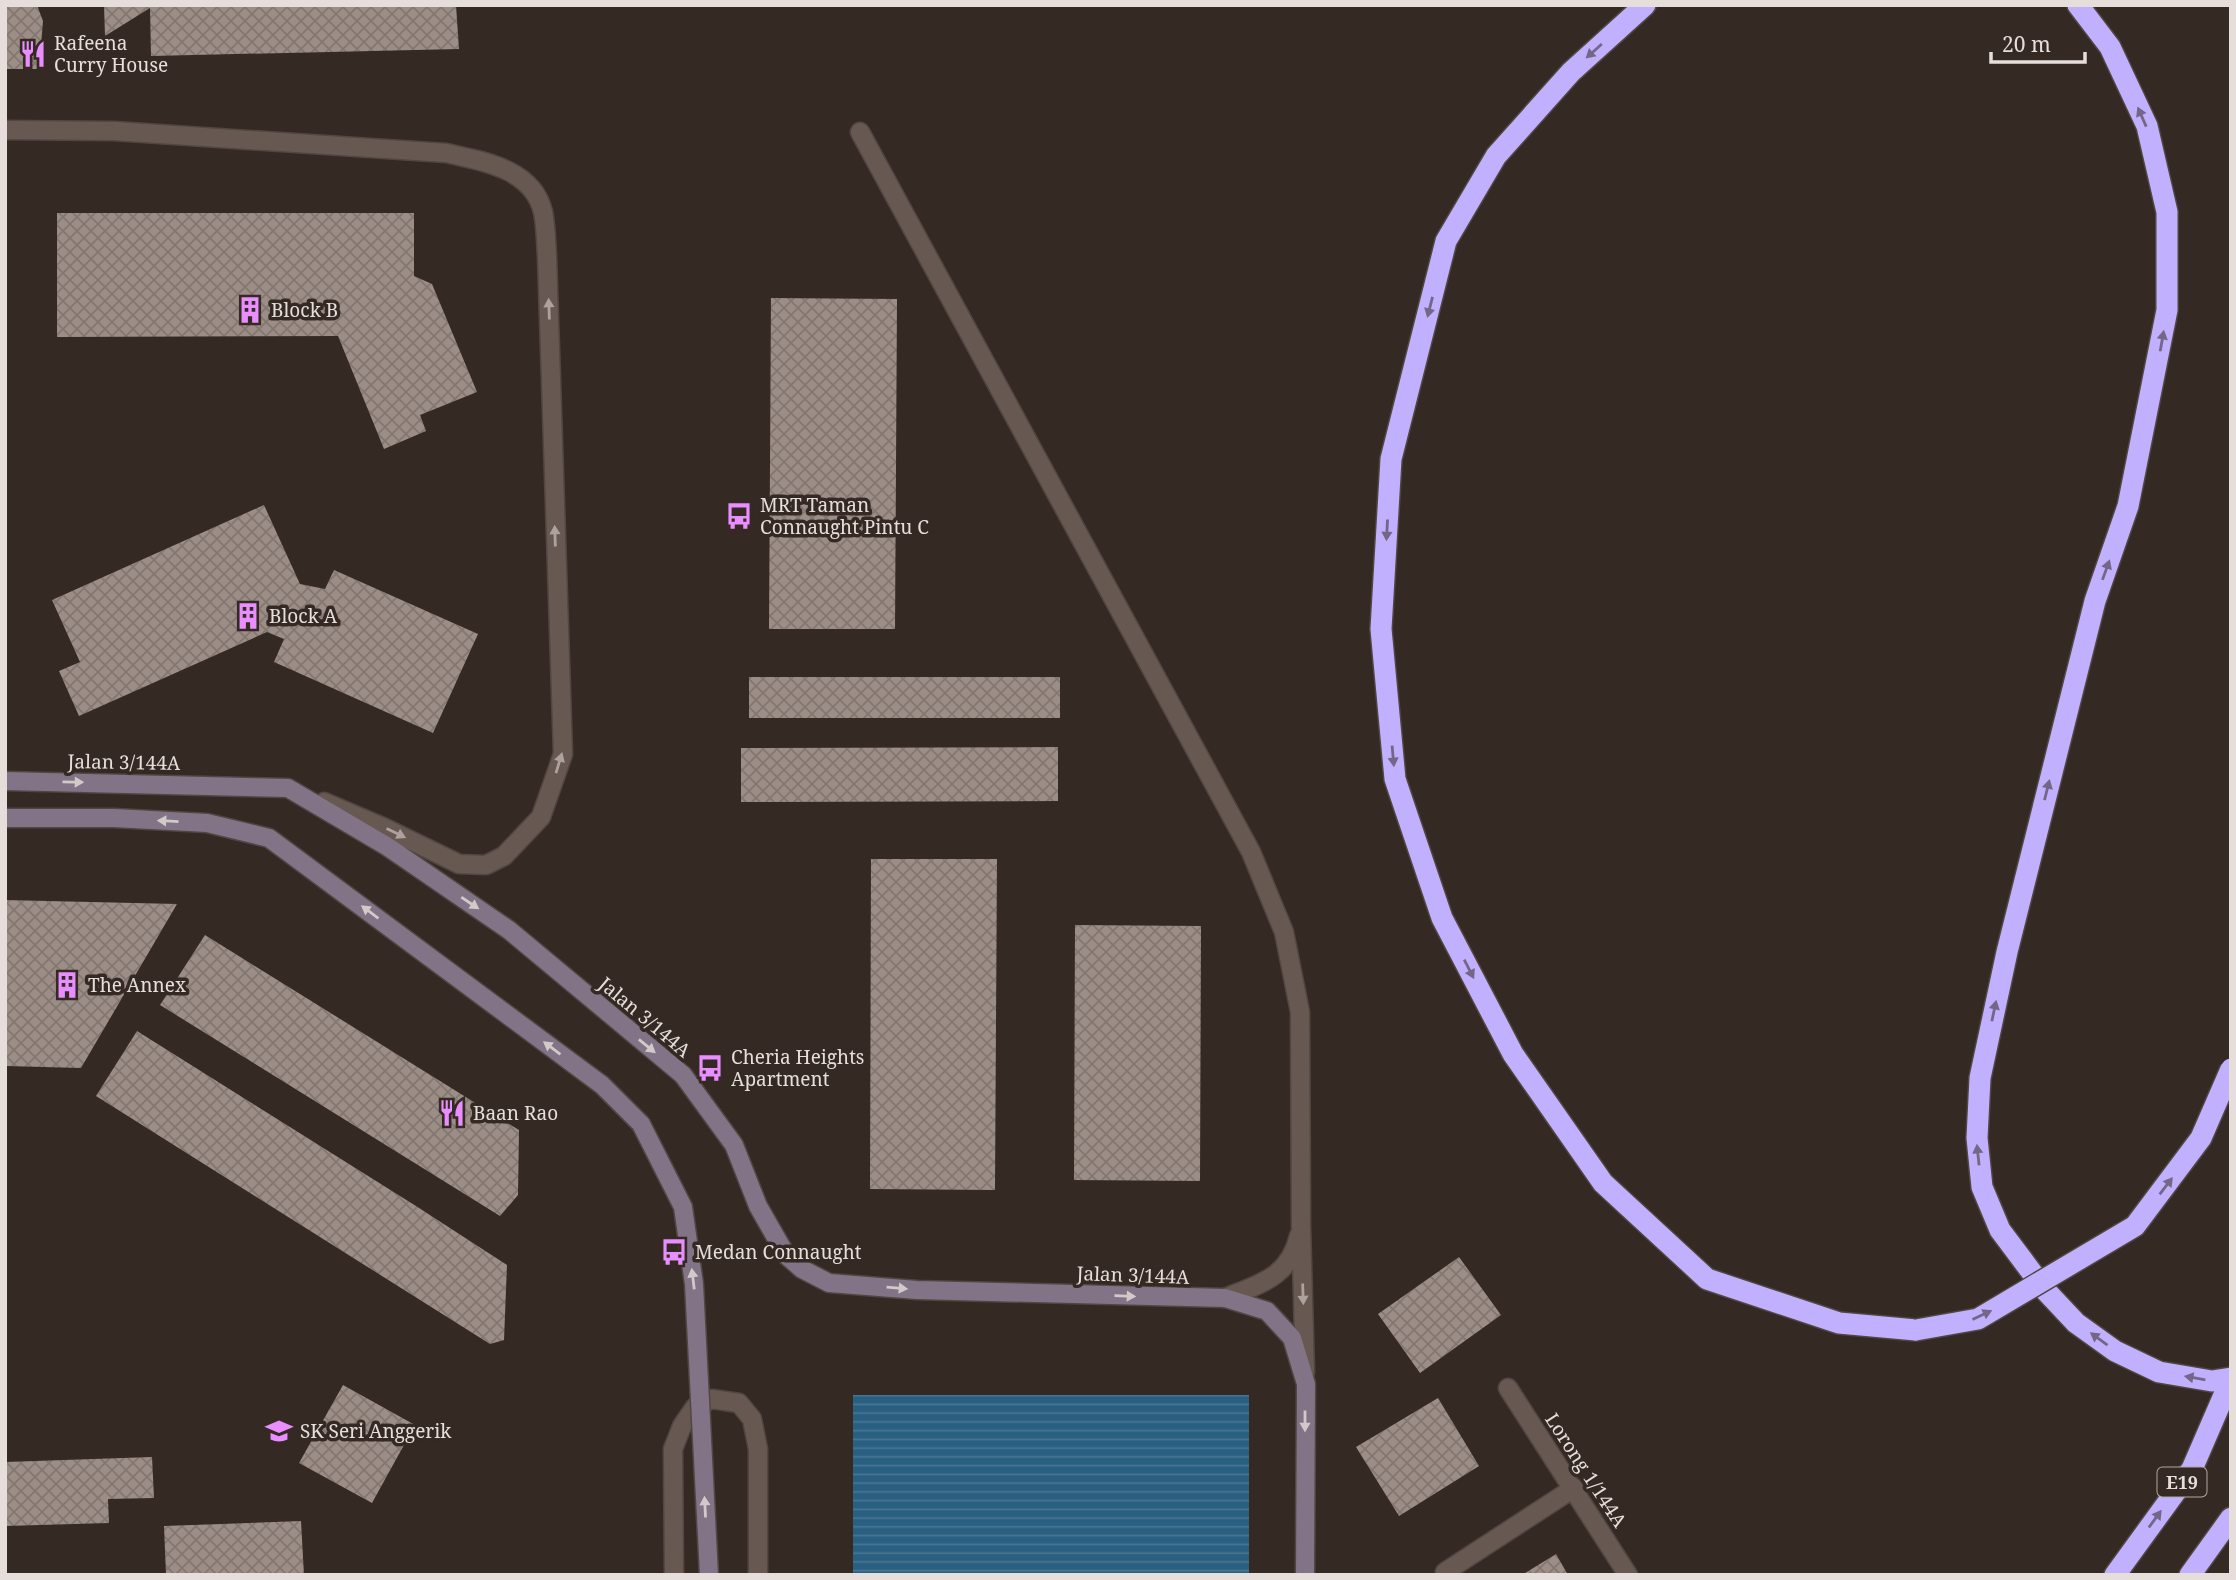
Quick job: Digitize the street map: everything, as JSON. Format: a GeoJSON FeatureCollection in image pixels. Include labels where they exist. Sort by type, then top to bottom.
{"type":"FeatureCollection","features":[{"type":"Feature","properties":{"kind":"highway"},"geometry":{"type":"LineString","coordinates":[[1645,5],[1570,72],[1496,156],[1447,241],[1391,460],[1381,629],[1395,779],[1442,918],[1513,1054],[1603,1183],[1707,1279],[1839,1323],[1916,1330],[1978,1319],[2135,1226],[2201,1138],[2231,1069]]}},
{"type":"Feature","properties":{"kind":"highway"},"geometry":{"type":"LineString","coordinates":[[2078,5],[2110,47],[2147,126],[2167,212],[2167,310],[2129,506],[2095,601],[2007,952],[1980,1078],[1977,1138],[1982,1187],[2000,1230],[2045,1290],[2076,1323],[2115,1351],[2159,1372],[2212,1381],[2231,1378]]}},
{"type":"Feature","properties":{"kind":"highway","name":"E19"},"geometry":{"type":"LineString","coordinates":[[2115,1575],[2192,1469],[2231,1378]]}},
{"type":"Feature","properties":{"kind":"highway"},"geometry":{"type":"LineString","coordinates":[[2190,1575],[2231,1518]]}},
{"type":"Feature","properties":{"kind":"street"},"geometry":{"type":"LineString","coordinates":[[5,130],[114,131],[446,153],[488,162],[526,181],[542,210],[547,256],[563,754],[541,817],[504,856],[486,864],[459,864],[385,828],[288,788]]}},
{"type":"Feature","properties":{"kind":"street"},"geometry":{"type":"LineString","coordinates":[[860,132],[1251,852],[1284,932],[1300,1012],[1301,1226],[1306,1384]]}},
{"type":"Feature","properties":{"kind":"street","name":"Jalan 3/144A"},"geometry":{"type":"LineString","coordinates":[[5,780],[288,788],[388,847],[509,930],[683,1075],[734,1145],[758,1206],[786,1255],[802,1269],[829,1283],[917,1290],[1224,1298],[1268,1311],[1292,1338],[1306,1384],[1305,1575]]}},
{"type":"Feature","properties":{"kind":"street"},"geometry":{"type":"LineString","coordinates":[[5,818],[114,818],[207,823],[269,838],[602,1085],[641,1124],[683,1207],[694,1284],[709,1575]]}},
{"type":"Feature","properties":{"kind":"street"},"geometry":{"type":"LineString","coordinates":[[1224,1298],[1274,1278],[1295,1251],[1301,1226]]}},
{"type":"Feature","properties":{"kind":"street","name":"Lorong 1/144A"},"geometry":{"type":"LineString","coordinates":[[1508,1388],[1628,1575]]}},
{"type":"Feature","properties":{"kind":"street"},"geometry":{"type":"LineString","coordinates":[[674,1575],[673,1449],[682,1426],[695,1407],[712,1399],[739,1404],[752,1419],[758,1449],[758,1575]]}},
{"type":"Feature","properties":{"kind":"street"},"geometry":{"type":"LineString","coordinates":[[1445,1572],[1574,1488]]}},
{"type":"Feature","properties":{"kind":"water"},"geometry":{"type":"Polygon","coordinates":[[[853,1395],[1249,1395],[1249,1575],[853,1575],[853,1395]]]}},
{"type":"Feature","properties":{"kind":"building"},"geometry":{"type":"Polygon","coordinates":[[[5,5],[37,5],[43,21],[39,69],[5,69],[5,5]]]}},
{"type":"Feature","properties":{"kind":"building"},"geometry":{"type":"Polygon","coordinates":[[[104,5],[456,5],[459,49],[151,56],[150,8],[105,36],[104,5]]]}},
{"type":"Feature","properties":{"kind":"building","name":"Block B"},"geometry":{"type":"Polygon","coordinates":[[[57,213],[414,213],[414,276],[432,284],[477,392],[420,415],[426,431],[384,449],[338,336],[57,337],[57,213]]]}},
{"type":"Feature","properties":{"kind":"building"},"geometry":{"type":"Polygon","coordinates":[[[771,298],[897,299],[895,629],[769,629],[771,298]]]}},
{"type":"Feature","properties":{"kind":"building","name":"Block A"},"geometry":{"type":"Polygon","coordinates":[[[264,505],[300,584],[325,589],[334,570],[478,634],[433,733],[274,662],[284,639],[267,632],[79,716],[59,671],[80,662],[52,600],[264,505]]]}},
{"type":"Feature","properties":{"kind":"building"},"geometry":{"type":"Polygon","coordinates":[[[749,677],[1060,677],[1060,718],[749,718],[749,677]]]}},
{"type":"Feature","properties":{"kind":"building"},"geometry":{"type":"Polygon","coordinates":[[[1058,747],[1058,801],[741,802],[741,748],[1058,747]]]}},
{"type":"Feature","properties":{"kind":"building"},"geometry":{"type":"Polygon","coordinates":[[[871,859],[997,859],[995,1190],[870,1189],[871,859]]]}},
{"type":"Feature","properties":{"kind":"building","name":"The Annex"},"geometry":{"type":"Polygon","coordinates":[[[5,900],[177,904],[81,1068],[5,1066],[5,900]]]}},
{"type":"Feature","properties":{"kind":"building"},"geometry":{"type":"Polygon","coordinates":[[[1075,925],[1201,926],[1200,1181],[1074,1180],[1075,925]]]}},
{"type":"Feature","properties":{"kind":"building"},"geometry":{"type":"Polygon","coordinates":[[[205,935],[519,1130],[518,1195],[500,1216],[160,1005],[205,935]]]}},
{"type":"Feature","properties":{"kind":"building"},"geometry":{"type":"Polygon","coordinates":[[[137,1031],[507,1265],[504,1340],[490,1344],[96,1096],[137,1031]]]}},
{"type":"Feature","properties":{"kind":"building"},"geometry":{"type":"Polygon","coordinates":[[[1459,1257],[1501,1315],[1420,1373],[1378,1314],[1459,1257]]]}},
{"type":"Feature","properties":{"kind":"building"},"geometry":{"type":"Polygon","coordinates":[[[343,1385],[415,1425],[372,1503],[299,1463],[343,1385]]]}},
{"type":"Feature","properties":{"kind":"building"},"geometry":{"type":"Polygon","coordinates":[[[1438,1398],[1479,1466],[1399,1516],[1356,1447],[1438,1398]]]}},
{"type":"Feature","properties":{"kind":"building"},"geometry":{"type":"Polygon","coordinates":[[[152,1457],[154,1498],[108,1499],[109,1523],[5,1526],[5,1462],[152,1457]]]}},
{"type":"Feature","properties":{"kind":"building"},"geometry":{"type":"Polygon","coordinates":[[[301,1521],[304,1575],[166,1575],[164,1526],[301,1521]]]}},
{"type":"Feature","properties":{"kind":"building"},"geometry":{"type":"Polygon","coordinates":[[[1556,1554],[1568,1575],[1522,1575],[1556,1554]]]}},
{"type":"Feature","properties":{"kind":"place","name":"Rafeena Curry House"},"geometry":{"type":"Point","coordinates":[33,54]}},
{"type":"Feature","properties":{"kind":"place","name":"Block B"},"geometry":{"type":"Point","coordinates":[250,310]}},
{"type":"Feature","properties":{"kind":"place","name":"MRT Taman Connaught Pintu C"},"geometry":{"type":"Point","coordinates":[739,516]}},
{"type":"Feature","properties":{"kind":"place","name":"Block A"},"geometry":{"type":"Point","coordinates":[248,616]}},
{"type":"Feature","properties":{"kind":"place","name":"The Annex"},"geometry":{"type":"Point","coordinates":[67,985]}},
{"type":"Feature","properties":{"kind":"place","name":"Cheria Heights Apartment"},"geometry":{"type":"Point","coordinates":[710,1068]}},
{"type":"Feature","properties":{"kind":"place","name":"Baan Rao"},"geometry":{"type":"Point","coordinates":[452,1113]}},
{"type":"Feature","properties":{"kind":"place","name":"Medan Connaught"},"geometry":{"type":"Point","coordinates":[674,1252]}},
{"type":"Feature","properties":{"kind":"place","name":"SK Seri Anggerik"},"geometry":{"type":"Point","coordinates":[279,1431]}}]}
